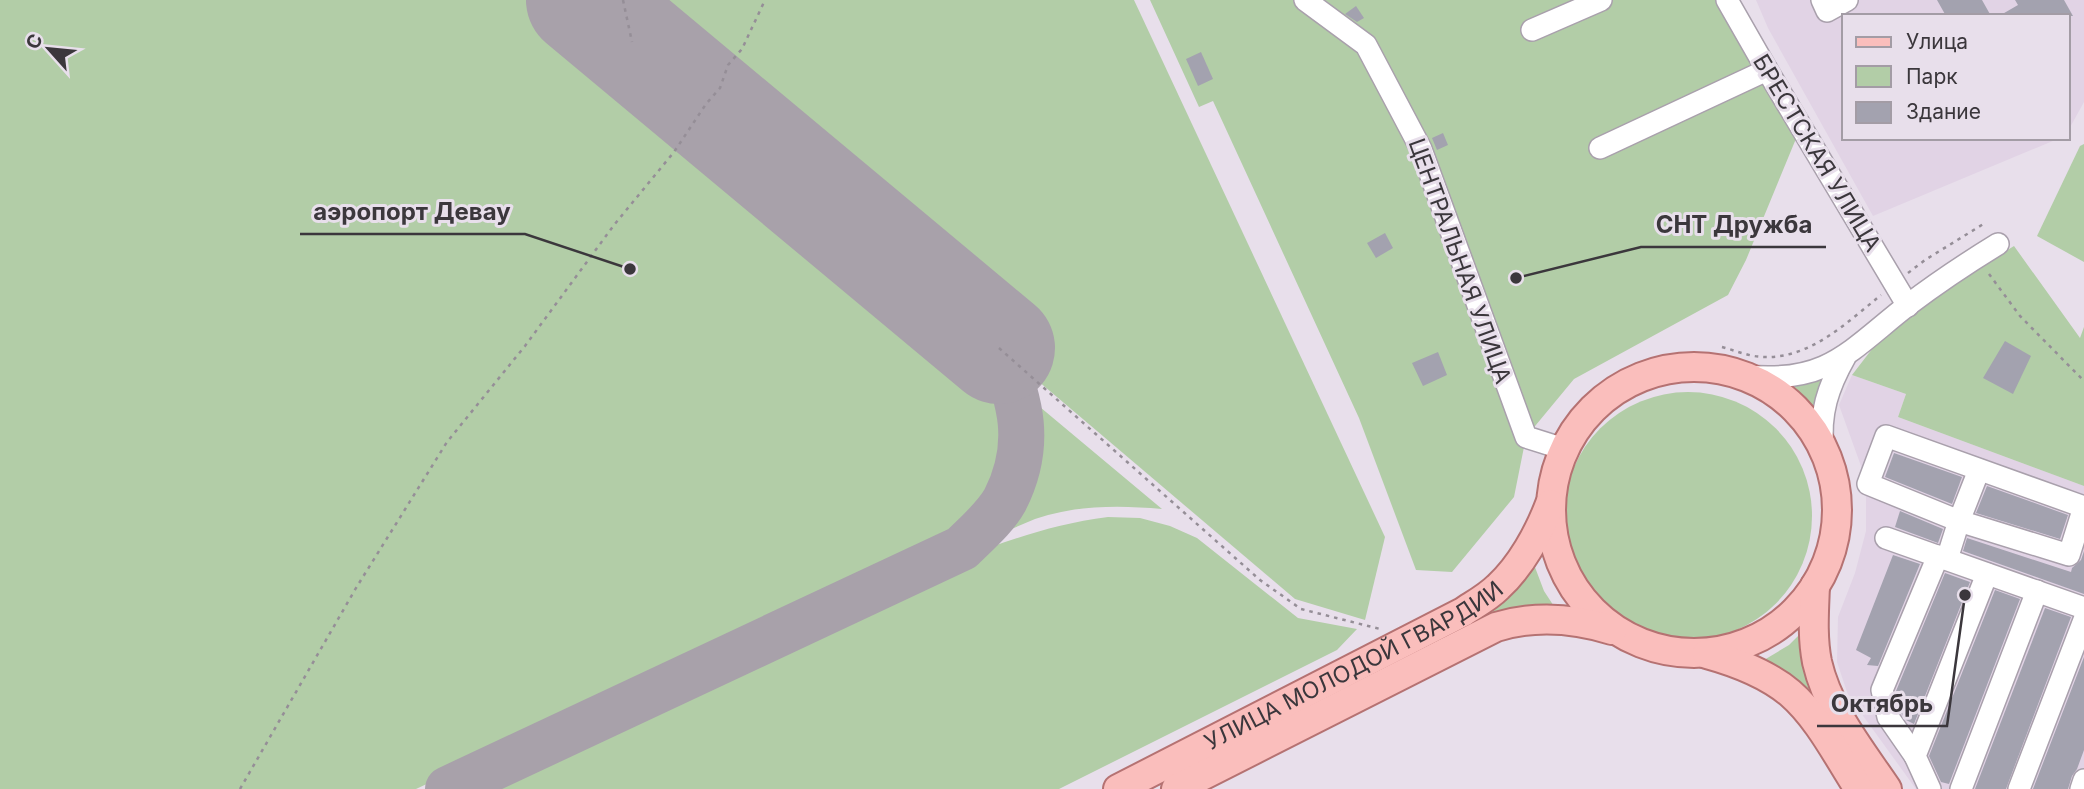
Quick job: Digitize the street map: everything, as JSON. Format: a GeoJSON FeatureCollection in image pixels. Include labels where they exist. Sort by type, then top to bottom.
{"type":"FeatureCollection","features":[{"type":"Feature","properties":{"kind":"main road"},"geometry":{"type":"LineString","coordinates":[[1703,653],[1739,646],[1771,631],[1798,607],[1815,586],[1830,554],[1837,518],[1835,482],[1823,448],[1815,432],[1791,405],[1778,394],[1746,376],[1693,366],[1641,377],[1609,394],[1573,434],[1564,450],[1553,484],[1551,502],[1555,546],[1569,579],[1590,608],[1618,631],[1668,651],[1703,653],[1729,660],[1754,670],[1791,693],[1817,724],[1858,789]]}},
{"type":"Feature","properties":{"kind":"main road","name":"УЛИЦА МОЛОДОЙ ГВАРДИИ"},"geometry":{"type":"LineString","coordinates":[[1118,789],[1463,612],[1498,587],[1519,561],[1539,530],[1551,502]]}},
{"type":"Feature","properties":{"kind":"main road"},"geometry":{"type":"LineString","coordinates":[[1815,586],[1815,650],[1825,688],[1836,712],[1887,789]]}},
{"type":"Feature","properties":{"kind":"main road","name":"УЛИЦА МОЛОДОЙ ГВАРДИИ"},"geometry":{"type":"LineString","coordinates":[[1176,789],[1496,627],[1522,621],[1550,619],[1591,624],[1618,631]]}},
{"type":"Feature","properties":{"kind":"street","name":"ЦЕНТРАЛЬНАЯ УЛИЦА"},"geometry":{"type":"LineString","coordinates":[[1305,0],[1366,45],[1422,149],[1526,437],[1564,450]]}},
{"type":"Feature","properties":{"kind":"street"},"geometry":{"type":"LineString","coordinates":[[1532,30],[1601,0]]}},
{"type":"Feature","properties":{"kind":"street","name":"БРЕСТСКАЯ УЛИЦА"},"geometry":{"type":"LineString","coordinates":[[1727,0],[1908,306]]}},
{"type":"Feature","properties":{"kind":"street"},"geometry":{"type":"LineString","coordinates":[[1822,0],[1827,11],[1847,0]]}},
{"type":"Feature","properties":{"kind":"street"},"geometry":{"type":"LineString","coordinates":[[1600,148],[1767,70]]}},
{"type":"Feature","properties":{"kind":"street"},"geometry":{"type":"LineString","coordinates":[[1746,376],[1768,379],[1791,377],[1826,367],[1845,357],[1908,306],[1998,244]]}},
{"type":"Feature","properties":{"kind":"street"},"geometry":{"type":"LineString","coordinates":[[1823,448],[1823,408],[1834,376],[1845,357]]}},
{"type":"Feature","properties":{"kind":"street"},"geometry":{"type":"LineString","coordinates":[[1886,436],[1979,470],[2084,507],[2068,555],[1959,521],[1868,484],[1886,436]]}},
{"type":"Feature","properties":{"kind":"street"},"geometry":{"type":"LineString","coordinates":[[1930,789],[1915,756],[1888,717],[1882,690],[1959,521],[1979,470]]}},
{"type":"Feature","properties":{"kind":"street"},"geometry":{"type":"LineString","coordinates":[[1886,538],[2084,608]]}},
{"type":"Feature","properties":{"kind":"street"},"geometry":{"type":"LineString","coordinates":[[1915,756],[1987,574]]}},
{"type":"Feature","properties":{"kind":"street"},"geometry":{"type":"LineString","coordinates":[[1961,789],[2037,592]]}},
{"type":"Feature","properties":{"kind":"street"},"geometry":{"type":"LineString","coordinates":[[2020,789],[2084,620]]}},
{"type":"Feature","properties":{"kind":"street"},"geometry":{"type":"LineString","coordinates":[[2081,789],[2084,780]]}},
{"type":"Feature","properties":{"kind":"path"},"geometry":{"type":"LineString","coordinates":[[624,0],[632,42]]}},
{"type":"Feature","properties":{"kind":"path"},"geometry":{"type":"LineString","coordinates":[[240,789],[355,587],[447,442],[525,346],[614,225],[674,152],[720,88],[728,65],[742,49],[765,0]]}},
{"type":"Feature","properties":{"kind":"path"},"geometry":{"type":"LineString","coordinates":[[1722,347],[1755,356],[1776,356],[1800,351],[1828,338],[1925,260],[1985,223]]}},
{"type":"Feature","properties":{"kind":"path"},"geometry":{"type":"LineString","coordinates":[[1977,257],[2020,316],[2084,381]]}},
{"type":"Feature","properties":{"kind":"path"},"geometry":{"type":"LineString","coordinates":[[999,348],[1260,580],[1301,609],[1380,629]]}},
{"type":"Feature","properties":{"kind":"shaded area"},"geometry":{"type":"Polygon","coordinates":[[[1756,0],[2084,0],[2084,102],[2070,127],[2070,14],[1842,14],[1842,140],[2055,140],[1873,216],[1768,28],[1756,0]]]}},
{"type":"Feature","properties":{"kind":"shaded area"},"geometry":{"type":"Polygon","coordinates":[[[1852,375],[1906,394],[1898,417],[2084,486],[2084,789],[1916,789],[1848,695],[1837,662],[1838,617],[1855,573],[1866,531],[1866,498],[1861,466],[1839,405],[1852,375]]]}},
{"type":"Feature","properties":{"kind":"green space"},"geometry":{"type":"Polygon","coordinates":[[[0,0],[555,0],[972,350],[992,371],[1011,397],[1016,431],[1013,462],[1002,492],[985,517],[962,535],[416,789],[0,789],[0,0]]]}},
{"type":"Feature","properties":{"kind":"green space"},"geometry":{"type":"Polygon","coordinates":[[[589,0],[1134,0],[1385,537],[1365,620],[1295,599],[589,0]]]}},
{"type":"Feature","properties":{"kind":"green space"},"geometry":{"type":"Polygon","coordinates":[[[1150,0],[1733,0],[1800,129],[1746,260],[1728,295],[1574,379],[1526,437],[1514,497],[1452,572],[1416,570],[1359,418],[1213,101],[1199,107],[1150,0]]]}},
{"type":"Feature","properties":{"kind":"green space"},"geometry":{"type":"Polygon","coordinates":[[[2084,144],[2084,262],[2037,236],[2080,146],[2084,144]]]}},
{"type":"Feature","properties":{"kind":"green space"},"geometry":{"type":"Polygon","coordinates":[[[2014,246],[2080,338],[2084,327],[2084,486],[1898,417],[1906,394],[1852,375],[1879,340],[1957,281],[2014,246]]]}},
{"type":"Feature","properties":{"kind":"green space"},"geometry":{"type":"Polygon","coordinates":[[[1825,378],[1815,414],[1787,387],[1825,378]]]}},
{"type":"Feature","properties":{"kind":"green space"},"geometry":{"type":"Polygon","coordinates":[[[1688,392],[1712,394],[1735,401],[1776,428],[1803,469],[1810,492],[1810,540],[1803,563],[1776,604],[1735,631],[1712,638],[1688,640],[1664,638],[1641,631],[1600,604],[1573,563],[1566,540],[1564,516],[1566,492],[1573,469],[1600,428],[1641,401],[1664,394],[1688,392]]]}},
{"type":"Feature","properties":{"kind":"green space"},"geometry":{"type":"Polygon","coordinates":[[[1028,397],[1162,509],[1114,507],[1066,511],[1035,519],[989,539],[1022,491],[1032,464],[1034,435],[1028,397]]]}},
{"type":"Feature","properties":{"kind":"green space"},"geometry":{"type":"Polygon","coordinates":[[[1108,517],[1140,518],[1170,526],[1197,538],[1298,618],[1357,629],[1337,650],[1059,789],[491,789],[962,558],[1034,533],[1108,517]]]}},
{"type":"Feature","properties":{"kind":"green space"},"geometry":{"type":"Polygon","coordinates":[[[1533,562],[1544,591],[1561,617],[1485,618],[1513,594],[1533,562]]]}},
{"type":"Feature","properties":{"kind":"green space"},"geometry":{"type":"Polygon","coordinates":[[[1800,634],[1803,667],[1812,698],[1764,660],[1789,645],[1800,634]]]}},
{"type":"Feature","properties":{"kind":"building"},"geometry":{"type":"Polygon","coordinates":[[[1937,0],[1982,0],[1990,14],[1945,14],[1937,0]]]}},
{"type":"Feature","properties":{"kind":"building"},"geometry":{"type":"Polygon","coordinates":[[[2015,0],[2064,0],[2073,16],[2002,14],[2018,5],[2015,0]]]}},
{"type":"Feature","properties":{"kind":"building"},"geometry":{"type":"Polygon","coordinates":[[[1356,6],[1364,18],[1357,22],[1345,14],[1356,6]]]}},
{"type":"Feature","properties":{"kind":"building"},"geometry":{"type":"Polygon","coordinates":[[[1201,52],[1213,79],[1198,86],[1186,59],[1201,52]]]}},
{"type":"Feature","properties":{"kind":"building"},"geometry":{"type":"Polygon","coordinates":[[[1443,133],[1448,145],[1437,150],[1432,138],[1443,133]]]}},
{"type":"Feature","properties":{"kind":"building"},"geometry":{"type":"Polygon","coordinates":[[[1385,233],[1393,248],[1376,258],[1367,243],[1385,233]]]}},
{"type":"Feature","properties":{"kind":"building"},"geometry":{"type":"Polygon","coordinates":[[[2005,341],[2031,356],[2013,394],[1983,378],[2005,341]]]}},
{"type":"Feature","properties":{"kind":"building"},"geometry":{"type":"Polygon","coordinates":[[[1438,352],[1447,375],[1423,386],[1412,363],[1438,352]]]}},
{"type":"Feature","properties":{"kind":"building"},"geometry":{"type":"Polygon","coordinates":[[[1894,453],[1962,477],[1952,504],[1885,477],[1894,453]]]}},
{"type":"Feature","properties":{"kind":"building"},"geometry":{"type":"Polygon","coordinates":[[[1987,486],[2068,515],[2060,539],[1976,513],[1987,486]]]}},
{"type":"Feature","properties":{"kind":"building"},"geometry":{"type":"Polygon","coordinates":[[[1900,511],[1943,529],[1938,543],[1895,527],[1900,511]]]}},
{"type":"Feature","properties":{"kind":"building"},"geometry":{"type":"Polygon","coordinates":[[[1967,538],[2071,572],[2081,560],[2084,551],[2084,594],[1963,551],[1967,538]]]}},
{"type":"Feature","properties":{"kind":"building"},"geometry":{"type":"Polygon","coordinates":[[[1893,555],[1920,564],[1878,666],[1867,665],[1871,658],[1856,650],[1893,555]]]}},
{"type":"Feature","properties":{"kind":"building"},"geometry":{"type":"Polygon","coordinates":[[[1945,573],[1970,582],[1914,724],[1906,720],[1900,712],[1904,703],[1898,701],[1896,691],[1945,573]]]}},
{"type":"Feature","properties":{"kind":"building"},"geometry":{"type":"Polygon","coordinates":[[[1995,590],[2020,599],[1949,784],[1941,782],[1929,756],[1995,590]]]}},
{"type":"Feature","properties":{"kind":"building"},"geometry":{"type":"Polygon","coordinates":[[[2045,608],[2071,617],[2006,789],[1975,789],[2045,608]]]}},
{"type":"Feature","properties":{"kind":"building"},"geometry":{"type":"Polygon","coordinates":[[[2084,657],[2084,750],[2077,769],[2068,789],[2033,789],[2084,657]]]}},
{"type":"Feature","properties":{"kind":"taxiway"},"geometry":{"type":"LineString","coordinates":[[448,789],[962,548],[1001,507],[1014,480],[1019,460],[1021,423],[1018,405],[999,348]]}},
{"type":"Feature","properties":{"kind":"runway"},"geometry":{"type":"LineString","coordinates":[[582,0],[999,348]]}},
{"type":"Feature","properties":{"kind":"place","name":"аэропорт Девау"},"geometry":{"type":"Point","coordinates":[630,269]}},
{"type":"Feature","properties":{"kind":"place","name":"СНТ Дружба"},"geometry":{"type":"Point","coordinates":[1516,278]}},
{"type":"Feature","properties":{"kind":"place","name":"Октябрь"},"geometry":{"type":"Point","coordinates":[1965,595]}}]}
